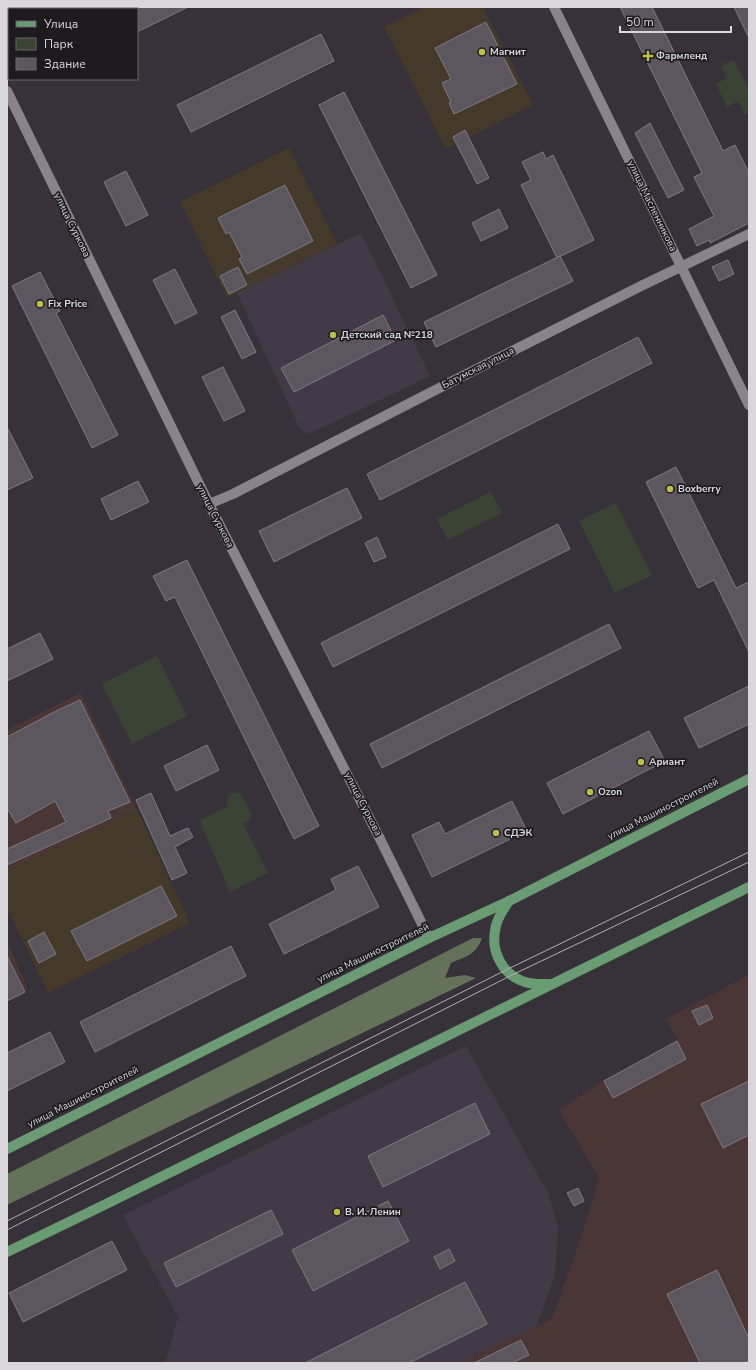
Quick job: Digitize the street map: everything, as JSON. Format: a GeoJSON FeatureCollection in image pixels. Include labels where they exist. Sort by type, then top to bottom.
{"type":"FeatureCollection","features":[{"type":"Feature","properties":{"kind":"main road","name":"улица Машиностроителей"},"geometry":{"type":"LineString","coordinates":[[7,1149],[429,938],[509,901],[749,779]]}},
{"type":"Feature","properties":{"kind":"main road"},"geometry":{"type":"LineString","coordinates":[[7,1252],[749,887]]}},
{"type":"Feature","properties":{"kind":"main road"},"geometry":{"type":"LineString","coordinates":[[509,901],[500,915],[495,931],[494,946],[498,959],[506,970],[526,982],[551,984]]}},
{"type":"Feature","properties":{"kind":"street","name":"улица Масленникова"},"geometry":{"type":"LineString","coordinates":[[554,7],[749,405]]}},
{"type":"Feature","properties":{"kind":"street","name":"улица Суркова"},"geometry":{"type":"LineString","coordinates":[[7,91],[209,504],[374,826],[429,938]]}},
{"type":"Feature","properties":{"kind":"street","name":"Батумская улица"},"geometry":{"type":"LineString","coordinates":[[209,504],[233,494],[641,286],[749,234]]}},
{"type":"Feature","properties":{"kind":"shaded area"},"geometry":{"type":"Polygon","coordinates":[[[424,7],[483,7],[533,105],[446,149],[384,27],[424,7]]]}},
{"type":"Feature","properties":{"kind":"shaded area"},"geometry":{"type":"Polygon","coordinates":[[[289,148],[337,244],[227,298],[180,202],[289,148]]]}},
{"type":"Feature","properties":{"kind":"shaded area","name":"Детский сад №218"},"geometry":{"type":"Polygon","coordinates":[[[361,233],[430,376],[309,434],[300,429],[237,293],[361,233]]]}},
{"type":"Feature","properties":{"kind":"shaded area"},"geometry":{"type":"Polygon","coordinates":[[[81,693],[137,810],[7,870],[7,730],[81,693]]]}},
{"type":"Feature","properties":{"kind":"shaded area"},"geometry":{"type":"Polygon","coordinates":[[[137,810],[190,923],[48,993],[7,907],[7,870],[137,810]]]}},
{"type":"Feature","properties":{"kind":"shaded area"},"geometry":{"type":"Polygon","coordinates":[[[7,942],[28,989],[7,1001],[7,942]]]}},
{"type":"Feature","properties":{"kind":"shaded area"},"geometry":{"type":"Polygon","coordinates":[[[749,975],[749,1363],[459,1363],[552,1319],[581,1237],[599,1178],[559,1110],[604,1080],[678,1040],[666,1019],[749,975]]]}},
{"type":"Feature","properties":{"kind":"shaded area"},"geometry":{"type":"Polygon","coordinates":[[[466,1046],[548,1193],[558,1226],[555,1274],[537,1326],[459,1363],[165,1363],[178,1317],[123,1215],[466,1046]]]}},
{"type":"Feature","properties":{"kind":"green space"},"geometry":{"type":"Polygon","coordinates":[[[734,60],[749,91],[749,114],[745,115],[738,101],[727,107],[716,84],[727,78],[721,66],[734,60]]]}},
{"type":"Feature","properties":{"kind":"green space"},"geometry":{"type":"Polygon","coordinates":[[[491,492],[502,513],[448,540],[437,519],[491,492]]]}},
{"type":"Feature","properties":{"kind":"green space"},"geometry":{"type":"Polygon","coordinates":[[[616,503],[652,575],[615,593],[579,521],[616,503]]]}},
{"type":"Feature","properties":{"kind":"green space"},"geometry":{"type":"Polygon","coordinates":[[[157,656],[187,716],[132,744],[102,684],[157,656]]]}},
{"type":"Feature","properties":{"kind":"green space"},"geometry":{"type":"Polygon","coordinates":[[[234,792],[242,795],[252,815],[251,819],[243,824],[268,873],[230,892],[201,824],[202,819],[228,806],[228,798],[230,794],[234,792]]]}},
{"type":"Feature","properties":{"kind":"green space"},"geometry":{"type":"Polygon","coordinates":[[[473,938],[482,938],[480,944],[474,952],[451,963],[445,978],[465,975],[476,978],[7,1205],[7,1174],[473,938]]]}},
{"type":"Feature","properties":{"kind":"building"},"geometry":{"type":"Polygon","coordinates":[[[137,7],[188,7],[138,32],[137,7]]]}},
{"type":"Feature","properties":{"kind":"building"},"geometry":{"type":"Polygon","coordinates":[[[620,7],[652,7],[723,151],[735,145],[749,173],[749,223],[710,243],[709,240],[697,246],[689,229],[714,216],[694,177],[702,173],[620,7]]]}},
{"type":"Feature","properties":{"kind":"building"},"geometry":{"type":"Polygon","coordinates":[[[734,7],[749,7],[749,38],[734,7]]]}},
{"type":"Feature","properties":{"kind":"building"},"geometry":{"type":"Polygon","coordinates":[[[486,22],[517,84],[454,114],[449,103],[451,102],[442,83],[451,79],[435,48],[486,22]]]}},
{"type":"Feature","properties":{"kind":"building"},"geometry":{"type":"Polygon","coordinates":[[[321,34],[334,61],[191,132],[177,105],[321,34]]]}},
{"type":"Feature","properties":{"kind":"building"},"geometry":{"type":"Polygon","coordinates":[[[344,92],[437,275],[411,288],[319,105],[344,92]]]}},
{"type":"Feature","properties":{"kind":"building"},"geometry":{"type":"Polygon","coordinates":[[[650,123],[684,190],[668,198],[635,133],[650,123]]]}},
{"type":"Feature","properties":{"kind":"building"},"geometry":{"type":"Polygon","coordinates":[[[465,130],[489,178],[477,184],[453,137],[465,130]]]}},
{"type":"Feature","properties":{"kind":"building"},"geometry":{"type":"Polygon","coordinates":[[[543,152],[546,159],[553,155],[594,240],[557,258],[521,185],[531,180],[522,162],[543,152]]]}},
{"type":"Feature","properties":{"kind":"building"},"geometry":{"type":"Polygon","coordinates":[[[126,171],[148,215],[126,226],[104,182],[126,171]]]}},
{"type":"Feature","properties":{"kind":"building"},"geometry":{"type":"Polygon","coordinates":[[[285,185],[313,241],[247,274],[239,259],[242,257],[229,232],[226,234],[218,218],[285,185]]]}},
{"type":"Feature","properties":{"kind":"building"},"geometry":{"type":"Polygon","coordinates":[[[499,209],[508,228],[481,241],[472,223],[499,209]]]}},
{"type":"Feature","properties":{"kind":"building"},"geometry":{"type":"Polygon","coordinates":[[[560,256],[573,281],[436,347],[424,322],[560,256]]]}},
{"type":"Feature","properties":{"kind":"building"},"geometry":{"type":"Polygon","coordinates":[[[728,260],[734,274],[719,281],[712,267],[728,260]]]}},
{"type":"Feature","properties":{"kind":"building"},"geometry":{"type":"Polygon","coordinates":[[[238,267],[247,285],[229,294],[220,276],[238,267]]]}},
{"type":"Feature","properties":{"kind":"building"},"geometry":{"type":"Polygon","coordinates":[[[175,269],[197,313],[175,324],[153,280],[175,269]]]}},
{"type":"Feature","properties":{"kind":"building"},"geometry":{"type":"Polygon","coordinates":[[[40,272],[60,311],[56,313],[118,435],[92,448],[12,286],[40,272]]]}},
{"type":"Feature","properties":{"kind":"building"},"geometry":{"type":"Polygon","coordinates":[[[235,310],[256,352],[242,359],[221,317],[235,310]]]}},
{"type":"Feature","properties":{"kind":"building"},"geometry":{"type":"Polygon","coordinates":[[[383,315],[396,340],[294,392],[281,368],[383,315]]]}},
{"type":"Feature","properties":{"kind":"building"},"geometry":{"type":"Polygon","coordinates":[[[638,337],[652,363],[380,500],[367,474],[638,337]]]}},
{"type":"Feature","properties":{"kind":"building"},"geometry":{"type":"Polygon","coordinates":[[[223,367],[245,411],[224,421],[202,377],[223,367]]]}},
{"type":"Feature","properties":{"kind":"building"},"geometry":{"type":"Polygon","coordinates":[[[7,427],[33,478],[7,490],[7,427]]]}},
{"type":"Feature","properties":{"kind":"building"},"geometry":{"type":"Polygon","coordinates":[[[676,467],[736,588],[749,582],[749,652],[714,580],[698,588],[646,482],[676,467]]]}},
{"type":"Feature","properties":{"kind":"building"},"geometry":{"type":"Polygon","coordinates":[[[138,481],[149,502],[111,520],[101,499],[138,481]]]}},
{"type":"Feature","properties":{"kind":"building"},"geometry":{"type":"Polygon","coordinates":[[[347,488],[362,518],[274,562],[259,531],[347,488]]]}},
{"type":"Feature","properties":{"kind":"building"},"geometry":{"type":"Polygon","coordinates":[[[558,524],[570,549],[333,667],[321,643],[558,524]]]}},
{"type":"Feature","properties":{"kind":"building"},"geometry":{"type":"Polygon","coordinates":[[[377,537],[386,557],[374,562],[365,543],[377,537]]]}},
{"type":"Feature","properties":{"kind":"building"},"geometry":{"type":"Polygon","coordinates":[[[187,560],[319,826],[294,839],[175,597],[166,601],[153,576],[187,560]]]}},
{"type":"Feature","properties":{"kind":"building"},"geometry":{"type":"Polygon","coordinates":[[[609,624],[621,648],[382,768],[370,744],[609,624]]]}},
{"type":"Feature","properties":{"kind":"building"},"geometry":{"type":"Polygon","coordinates":[[[40,633],[53,659],[7,681],[7,649],[40,633]]]}},
{"type":"Feature","properties":{"kind":"building"},"geometry":{"type":"Polygon","coordinates":[[[749,686],[749,724],[699,748],[684,718],[749,686]]]}},
{"type":"Feature","properties":{"kind":"building"},"geometry":{"type":"Polygon","coordinates":[[[80,700],[130,802],[108,811],[111,818],[7,865],[7,849],[66,822],[55,801],[16,823],[7,808],[7,737],[80,700]]]}},
{"type":"Feature","properties":{"kind":"building"},"geometry":{"type":"Polygon","coordinates":[[[649,731],[665,761],[563,814],[547,783],[649,731]]]}},
{"type":"Feature","properties":{"kind":"building"},"geometry":{"type":"Polygon","coordinates":[[[207,745],[219,770],[176,791],[164,766],[207,745]]]}},
{"type":"Feature","properties":{"kind":"building"},"geometry":{"type":"Polygon","coordinates":[[[151,793],[170,836],[188,828],[193,837],[175,847],[187,873],[172,880],[136,800],[151,793]]]}},
{"type":"Feature","properties":{"kind":"building"},"geometry":{"type":"Polygon","coordinates":[[[512,801],[527,831],[432,877],[412,835],[439,822],[445,834],[512,801]]]}},
{"type":"Feature","properties":{"kind":"building"},"geometry":{"type":"Polygon","coordinates":[[[358,866],[379,907],[284,954],[269,924],[336,890],[331,879],[358,866]]]}},
{"type":"Feature","properties":{"kind":"building"},"geometry":{"type":"Polygon","coordinates":[[[161,886],[177,916],[87,961],[71,931],[161,886]]]}},
{"type":"Feature","properties":{"kind":"building"},"geometry":{"type":"Polygon","coordinates":[[[44,932],[56,954],[39,963],[28,941],[44,932]]]}},
{"type":"Feature","properties":{"kind":"building"},"geometry":{"type":"Polygon","coordinates":[[[231,946],[246,976],[95,1052],[80,1022],[231,946]]]}},
{"type":"Feature","properties":{"kind":"building"},"geometry":{"type":"Polygon","coordinates":[[[7,956],[25,992],[7,1001],[7,956]]]}},
{"type":"Feature","properties":{"kind":"building"},"geometry":{"type":"Polygon","coordinates":[[[707,1005],[713,1018],[699,1025],[692,1011],[707,1005]]]}},
{"type":"Feature","properties":{"kind":"building"},"geometry":{"type":"Polygon","coordinates":[[[50,1032],[65,1062],[7,1091],[7,1053],[50,1032]]]}},
{"type":"Feature","properties":{"kind":"building"},"geometry":{"type":"Polygon","coordinates":[[[677,1041],[686,1059],[613,1098],[604,1081],[677,1041]]]}},
{"type":"Feature","properties":{"kind":"building"},"geometry":{"type":"Polygon","coordinates":[[[749,1081],[749,1135],[723,1148],[701,1104],[749,1081]]]}},
{"type":"Feature","properties":{"kind":"building"},"geometry":{"type":"Polygon","coordinates":[[[475,1103],[490,1134],[383,1187],[368,1156],[475,1103]]]}},
{"type":"Feature","properties":{"kind":"building"},"geometry":{"type":"Polygon","coordinates":[[[578,1188],[584,1201],[574,1206],[567,1193],[578,1188]]]}},
{"type":"Feature","properties":{"kind":"building"},"geometry":{"type":"Polygon","coordinates":[[[388,1201],[409,1241],[313,1291],[292,1250],[388,1201]]]}},
{"type":"Feature","properties":{"kind":"building"},"geometry":{"type":"Polygon","coordinates":[[[271,1210],[283,1234],[176,1287],[164,1263],[271,1210]]]}},
{"type":"Feature","properties":{"kind":"building"},"geometry":{"type":"Polygon","coordinates":[[[112,1241],[127,1270],[23,1322],[9,1293],[112,1241]]]}},
{"type":"Feature","properties":{"kind":"building"},"geometry":{"type":"Polygon","coordinates":[[[449,1249],[455,1261],[440,1269],[434,1257],[449,1249]]]}},
{"type":"Feature","properties":{"kind":"building"},"geometry":{"type":"Polygon","coordinates":[[[717,1270],[749,1339],[749,1361],[744,1363],[700,1363],[667,1294],[717,1270]]]}},
{"type":"Feature","properties":{"kind":"building"},"geometry":{"type":"Polygon","coordinates":[[[465,1282],[487,1324],[409,1363],[305,1363],[465,1282]]]}},
{"type":"Feature","properties":{"kind":"building"},"geometry":{"type":"Polygon","coordinates":[[[521,1340],[529,1355],[512,1363],[474,1363],[521,1340]]]}},
{"type":"Feature","properties":{"kind":"tram line"},"geometry":{"type":"LineString","coordinates":[[7,1221],[506,970],[749,852]]}},
{"type":"Feature","properties":{"kind":"tram line"},"geometry":{"type":"LineString","coordinates":[[7,1230],[512,975],[749,862]]}},
{"type":"Feature","properties":{"kind":"place","name":"Магнит"},"geometry":{"type":"Point","coordinates":[482,52]}},
{"type":"Feature","properties":{"kind":"place","name":"Фармленд"},"geometry":{"type":"Point","coordinates":[648,56]}},
{"type":"Feature","properties":{"kind":"place","name":"Fix Price"},"geometry":{"type":"Point","coordinates":[40,304]}},
{"type":"Feature","properties":{"kind":"place","name":"Детский сад №218"},"geometry":{"type":"Point","coordinates":[333,335]}},
{"type":"Feature","properties":{"kind":"place","name":"Boxberry"},"geometry":{"type":"Point","coordinates":[670,489]}},
{"type":"Feature","properties":{"kind":"place","name":"Ариант"},"geometry":{"type":"Point","coordinates":[641,762]}},
{"type":"Feature","properties":{"kind":"place","name":"Ozon"},"geometry":{"type":"Point","coordinates":[590,792]}},
{"type":"Feature","properties":{"kind":"place","name":"СДЭК"},"geometry":{"type":"Point","coordinates":[496,833]}},
{"type":"Feature","properties":{"kind":"place","name":"В. И. Ленин"},"geometry":{"type":"Point","coordinates":[337,1212]}}]}
